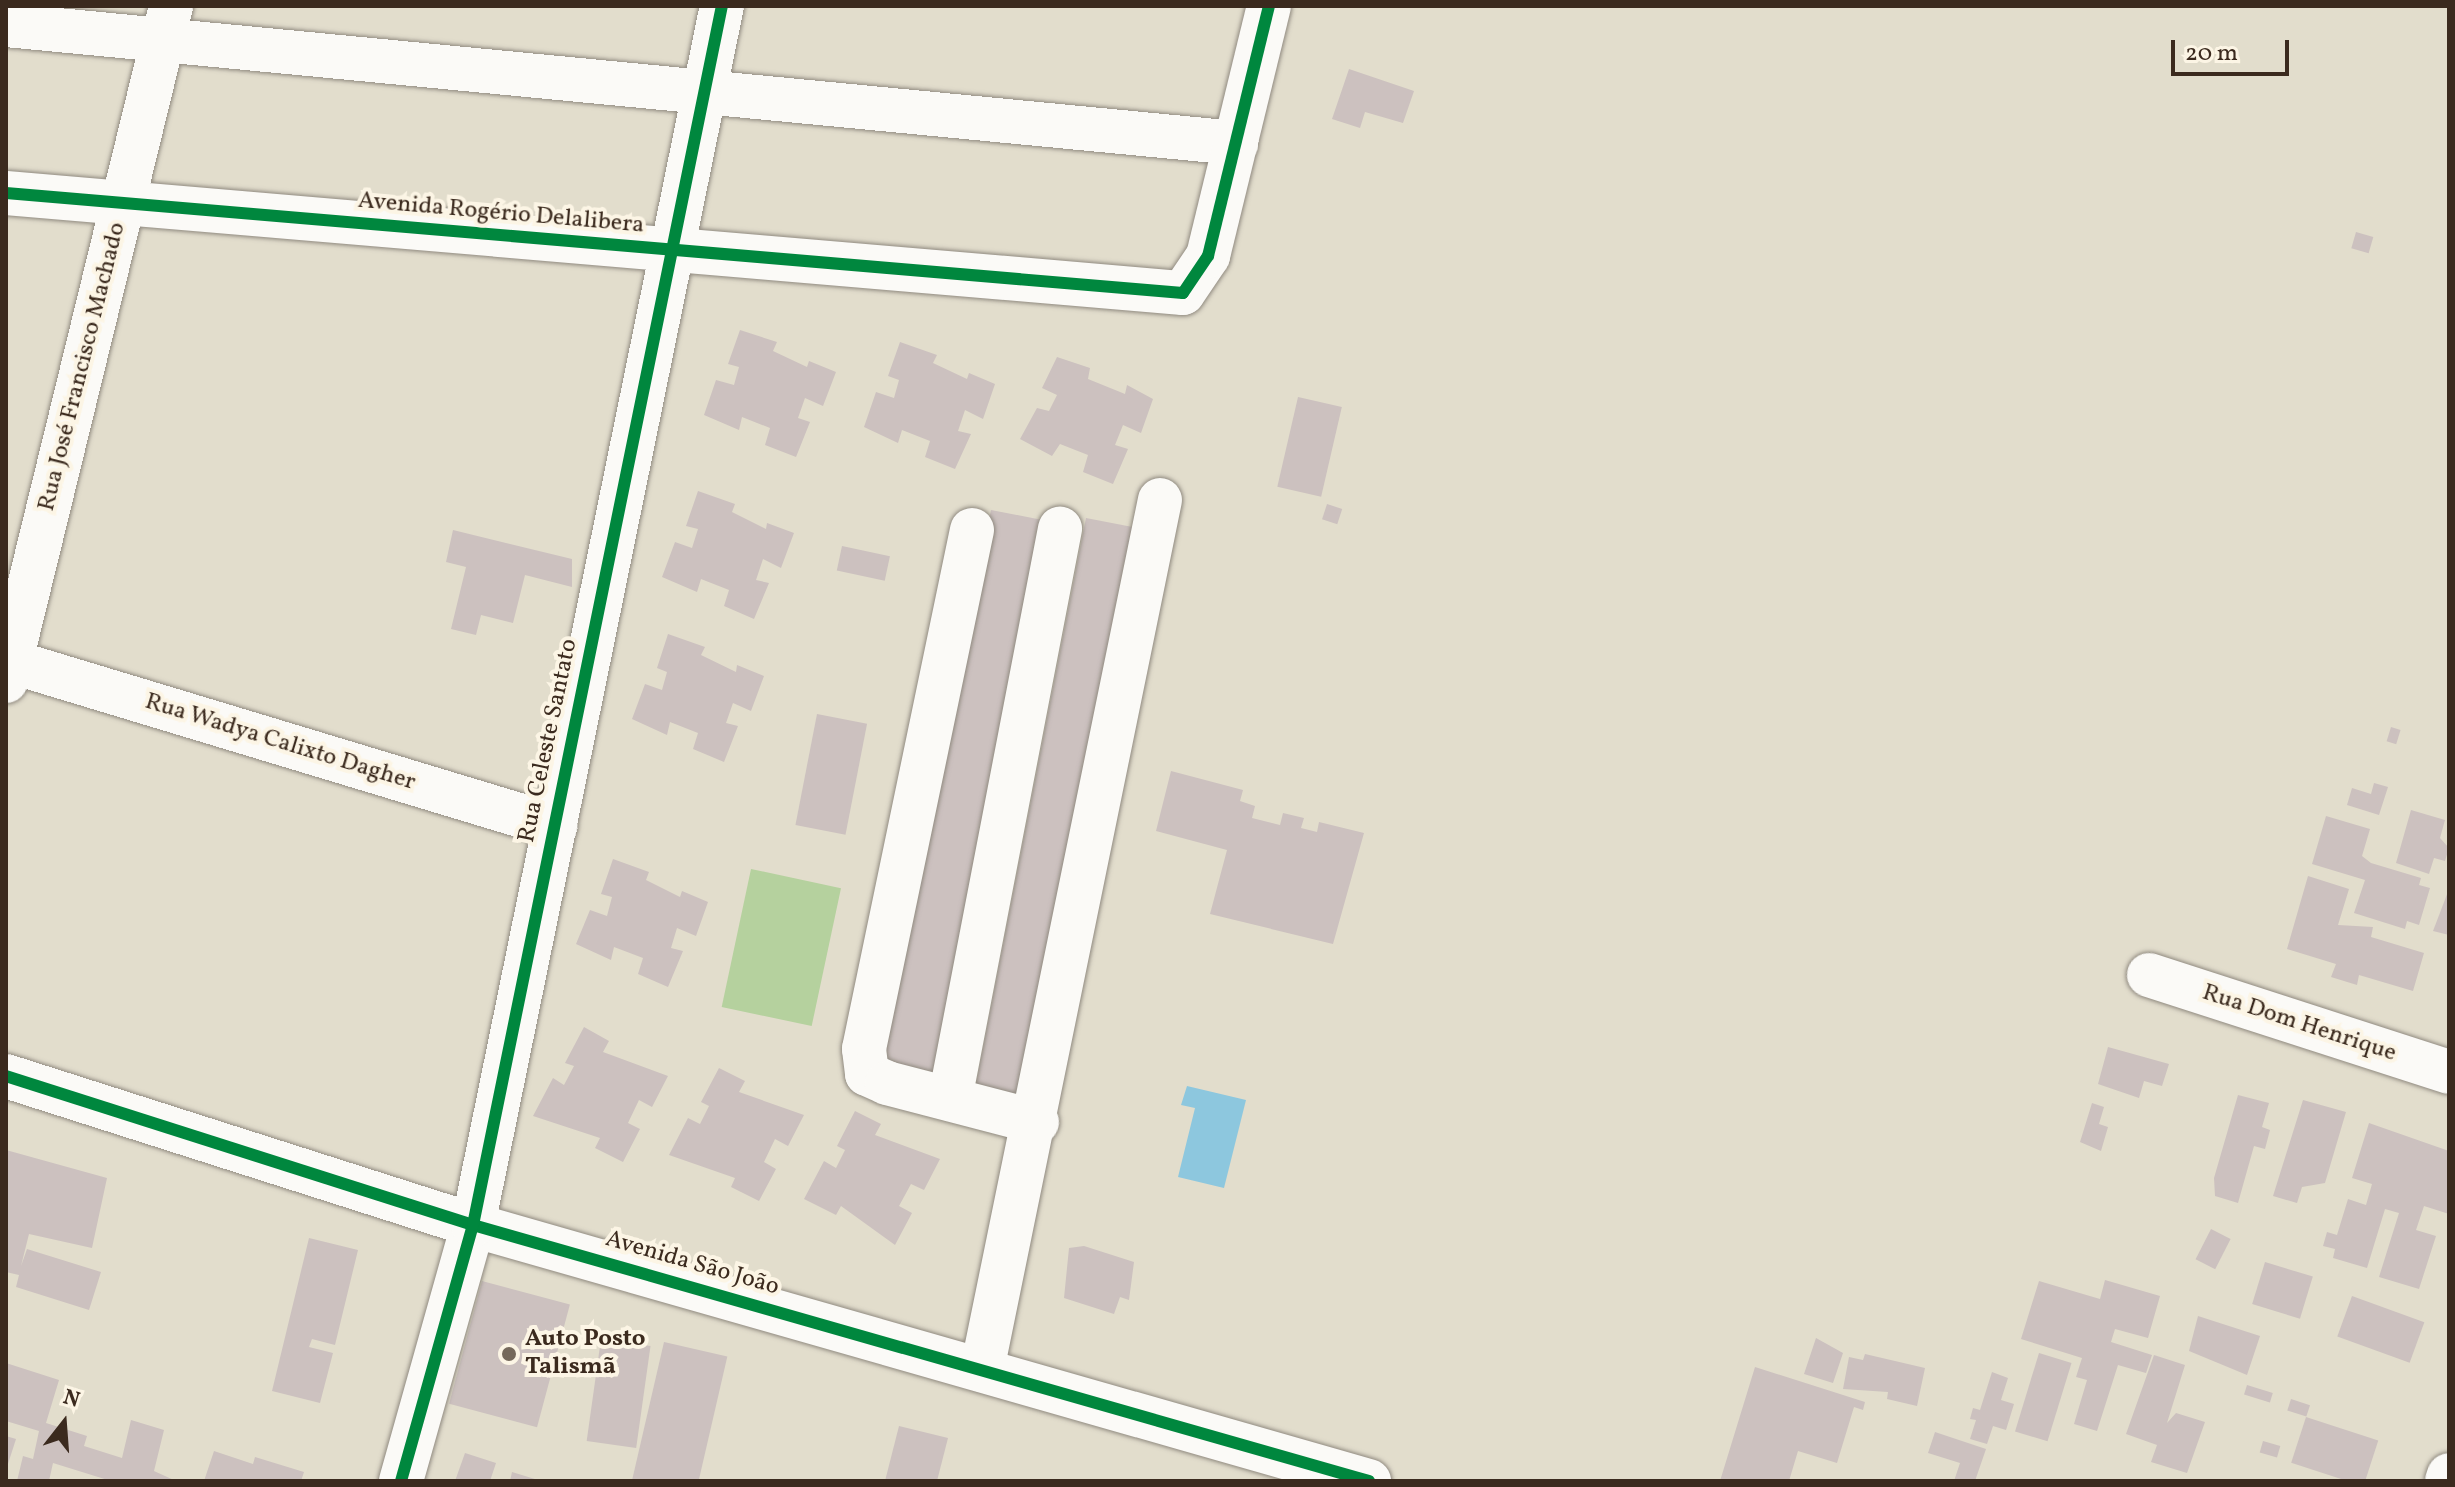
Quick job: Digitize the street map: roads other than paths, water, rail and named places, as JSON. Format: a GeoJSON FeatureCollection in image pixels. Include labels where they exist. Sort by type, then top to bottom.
{"type":"FeatureCollection","features":[{"type":"Feature","properties":{"kind":"street","name":"Rua Celeste Santato"},"geometry":{"type":"LineString","coordinates":[[401,1481],[473,1225],[722,6]]}},
{"type":"Feature","properties":{"kind":"street"},"geometry":{"type":"LineString","coordinates":[[6,25],[167,23],[705,88],[1236,143],[1269,6]]}},
{"type":"Feature","properties":{"kind":"street","name":"Rua José Francisco Machado"},"geometry":{"type":"LineString","coordinates":[[8,667],[167,23]]}},
{"type":"Feature","properties":{"kind":"street","name":"Avenida Rogério Delalibera"},"geometry":{"type":"LineString","coordinates":[[6,193],[1183,293],[1208,256],[1236,143]]}},
{"type":"Feature","properties":{"kind":"street"},"geometry":{"type":"LineString","coordinates":[[982,1370],[1037,1122],[1160,500]]}},
{"type":"Feature","properties":{"kind":"street"},"geometry":{"type":"LineString","coordinates":[[950,1099],[1060,529]]}},
{"type":"Feature","properties":{"kind":"street"},"geometry":{"type":"LineString","coordinates":[[972,530],[864,1049],[867,1074],[1037,1122]]}},
{"type":"Feature","properties":{"kind":"street","name":"Rua Wadya Calixto Dagher"},"geometry":{"type":"LineString","coordinates":[[8,667],[555,826]]}},
{"type":"Feature","properties":{"kind":"street","name":"Rua Dom Henrique"},"geometry":{"type":"LineString","coordinates":[[2149,975],[2449,1072]]}},
{"type":"Feature","properties":{"kind":"street","name":"Avenida São João"},"geometry":{"type":"LineString","coordinates":[[6,1076],[473,1225],[1369,1481]]}},
{"type":"Feature","properties":{"kind":"water"},"geometry":{"type":"Polygon","coordinates":[[[1187,1086],[1246,1100],[1224,1188],[1178,1177],[1195,1108],[1181,1105],[1187,1086]]]}},
{"type":"Feature","properties":{"kind":"place","name":"Auto Posto Talismã"},"geometry":{"type":"Point","coordinates":[509,1354]}}]}
